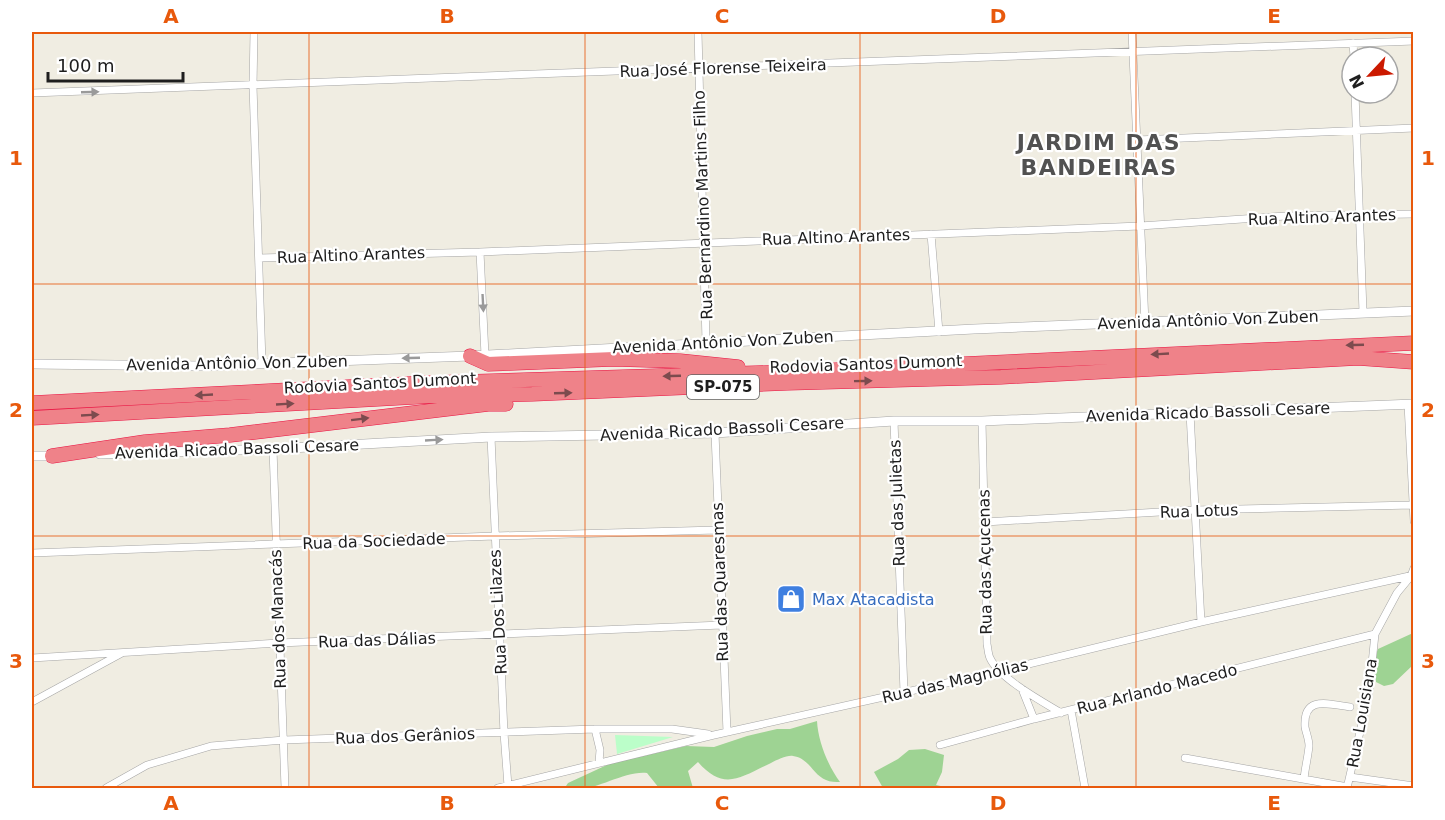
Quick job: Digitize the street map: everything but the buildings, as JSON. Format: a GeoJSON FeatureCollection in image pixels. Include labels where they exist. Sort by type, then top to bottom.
{"type":"FeatureCollection","features":[{"type":"Feature","properties":{"kind":"highway","name":"Rodovia Santos Dumont"},"geometry":{"type":"LineString","coordinates":[[32,403],[427,383],[794,372],[1413,344]]}},
{"type":"Feature","properties":{"kind":"highway"},"geometry":{"type":"LineString","coordinates":[[470,356],[488,364],[614,359],[680,361],[794,372]]}},
{"type":"Feature","properties":{"kind":"highway","name":"Rodovia Santos Dumont"},"geometry":{"type":"LineString","coordinates":[[32,418],[432,396],[1012,376],[1358,358],[1413,362]]}},
{"type":"Feature","properties":{"kind":"highway"},"geometry":{"type":"LineString","coordinates":[[52,456],[145,442],[230,435],[488,404],[512,404],[532,394]]}},
{"type":"Feature","properties":{"kind":"street"},"geometry":{"type":"LineString","coordinates":[[254,32],[262,363]]}},
{"type":"Feature","properties":{"kind":"street","name":"Rua Bernardino Martins Filho"},"geometry":{"type":"LineString","coordinates":[[698,32],[706,342]]}},
{"type":"Feature","properties":{"kind":"street"},"geometry":{"type":"LineString","coordinates":[[1132,32],[1145,323]]}},
{"type":"Feature","properties":{"kind":"street","name":"Rua José Florense Teixeira"},"geometry":{"type":"LineString","coordinates":[[32,93],[1413,41]]}},
{"type":"Feature","properties":{"kind":"street"},"geometry":{"type":"LineString","coordinates":[[1355,105],[1364,312]]}},
{"type":"Feature","properties":{"kind":"street"},"geometry":{"type":"LineString","coordinates":[[1137,140],[1413,128]]}},
{"type":"Feature","properties":{"kind":"street","name":"Rua Altino Arantes"},"geometry":{"type":"LineString","coordinates":[[259,258],[480,252],[1140,226],[1287,216],[1413,214]]}},
{"type":"Feature","properties":{"kind":"street"},"geometry":{"type":"LineString","coordinates":[[931,234],[939,332]]}},
{"type":"Feature","properties":{"kind":"street"},"geometry":{"type":"LineString","coordinates":[[480,252],[485,355]]}},
{"type":"Feature","properties":{"kind":"street","name":"Avenida Antônio Von Zuben"},"geometry":{"type":"LineString","coordinates":[[32,364],[201,366],[470,356],[706,342],[1413,311]]}},
{"type":"Feature","properties":{"kind":"street"},"geometry":{"type":"LineString","coordinates":[[1411,404],[1409,455],[1413,521]]}},
{"type":"Feature","properties":{"kind":"street","name":"Avenida Ricado Bassoli Cesare"},"geometry":{"type":"LineString","coordinates":[[32,456],[273,449],[491,437],[715,433],[894,421],[982,421],[1411,404]]}},
{"type":"Feature","properties":{"kind":"street"},"geometry":{"type":"LineString","coordinates":[[1190,413],[1201,622]]}},
{"type":"Feature","properties":{"kind":"street","name":"Rua das Julietas"},"geometry":{"type":"LineString","coordinates":[[894,421],[904,692]]}},
{"type":"Feature","properties":{"kind":"street","name":"Rua das Açucenas"},"geometry":{"type":"LineString","coordinates":[[982,421],[987,644],[990,658],[1000,671],[1022,688],[1061,712]]}},
{"type":"Feature","properties":{"kind":"street","name":"Rua das Quaresmas"},"geometry":{"type":"LineString","coordinates":[[715,433],[717,530],[727,732]]}},
{"type":"Feature","properties":{"kind":"street","name":"Rua Dos Lilazes"},"geometry":{"type":"LineString","coordinates":[[491,437],[508,786]]}},
{"type":"Feature","properties":{"kind":"street","name":"Rua dos Manacás"},"geometry":{"type":"LineString","coordinates":[[273,449],[285,789]]}},
{"type":"Feature","properties":{"kind":"street","name":"Rua Lotus"},"geometry":{"type":"LineString","coordinates":[[985,522],[1195,510],[1413,505]]}},
{"type":"Feature","properties":{"kind":"street","name":"Rua da Sociedade"},"geometry":{"type":"LineString","coordinates":[[32,554],[717,530]]}},
{"type":"Feature","properties":{"kind":"street","name":"Rua das Magnólias"},"geometry":{"type":"LineString","coordinates":[[498,789],[598,762],[1000,671],[1413,573]]}},
{"type":"Feature","properties":{"kind":"street","name":"Rua Louisiana"},"geometry":{"type":"LineString","coordinates":[[1348,788],[1369,693],[1375,634],[1397,592],[1413,573]]}},
{"type":"Feature","properties":{"kind":"street","name":"Rua das Dálias"},"geometry":{"type":"LineString","coordinates":[[32,658],[279,643],[500,636],[722,625]]}},
{"type":"Feature","properties":{"kind":"street","name":"Rua Arlando Macedo"},"geometry":{"type":"LineString","coordinates":[[940,745],[1061,712],[1375,634]]}},
{"type":"Feature","properties":{"kind":"street"},"geometry":{"type":"LineString","coordinates":[[32,702],[124,652]]}},
{"type":"Feature","properties":{"kind":"street"},"geometry":{"type":"LineString","coordinates":[[1022,688],[1034,719]]}},
{"type":"Feature","properties":{"kind":"street"},"geometry":{"type":"LineString","coordinates":[[1304,779],[1309,744],[1305,728],[1306,713],[1310,706],[1318,703],[1350,707]]}},
{"type":"Feature","properties":{"kind":"street"},"geometry":{"type":"LineString","coordinates":[[1071,710],[1085,789]]}},
{"type":"Feature","properties":{"kind":"street"},"geometry":{"type":"LineString","coordinates":[[595,729],[600,750],[598,762]]}},
{"type":"Feature","properties":{"kind":"street","name":"Rua dos Gerânios"},"geometry":{"type":"LineString","coordinates":[[106,789],[147,765],[211,746],[595,729],[672,729],[714,735]]}},
{"type":"Feature","properties":{"kind":"street"},"geometry":{"type":"LineString","coordinates":[[1185,758],[1348,788]]}},
{"type":"Feature","properties":{"kind":"street"},"geometry":{"type":"LineString","coordinates":[[1350,777],[1413,786]]}},
{"type":"Feature","properties":{"kind":"green space"},"geometry":{"type":"Polygon","coordinates":[[[1413,633],[1413,665],[1393,684],[1384,686],[1376,682],[1371,668],[1378,649],[1413,633]]]}},
{"type":"Feature","properties":{"kind":"green space"},"geometry":{"type":"Polygon","coordinates":[[[817,721],[824,753],[840,782],[831,782],[822,778],[803,760],[791,756],[733,779],[716,777],[698,762],[688,771],[693,788],[659,788],[647,773],[626,775],[584,789],[566,786],[609,764],[686,746],[714,747],[747,736],[777,729],[790,729],[817,721]]]}},
{"type":"Feature","properties":{"kind":"green space"},"geometry":{"type":"Polygon","coordinates":[[[615,735],[673,737],[617,754],[615,735]]]}},
{"type":"Feature","properties":{"kind":"green space"},"geometry":{"type":"Polygon","coordinates":[[[925,749],[944,755],[942,772],[936,785],[950,788],[883,788],[874,772],[909,750],[925,749]]]}},
{"type":"Feature","properties":{"kind":"place","name":"Max Atacadista"},"geometry":{"type":"Point","coordinates":[791,599]}},
{"type":"Feature","properties":{"kind":"district","name":"JARDIM DAS BANDEIRAS"},"geometry":{"type":"Point","coordinates":[1099,154]}}]}
